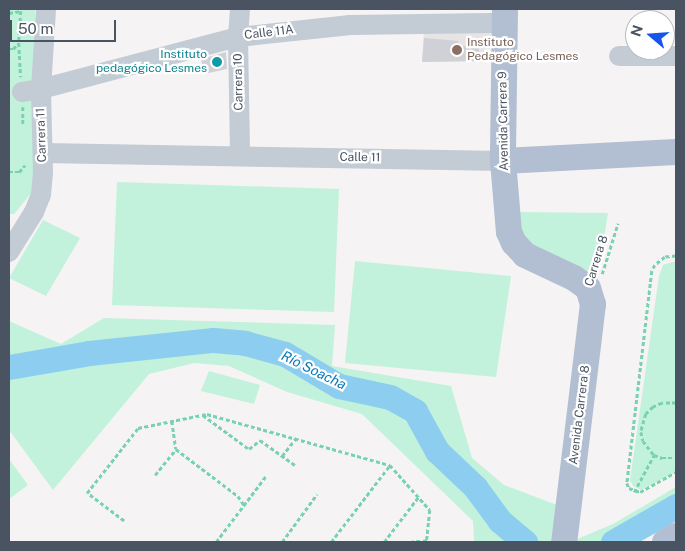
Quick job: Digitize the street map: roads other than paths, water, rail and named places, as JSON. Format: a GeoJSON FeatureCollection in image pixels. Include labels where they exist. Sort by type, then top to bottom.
{"type":"FeatureCollection","features":[{"type":"Feature","properties":{"kind":"main road","name":"Avenida Carrera 9"},"geometry":{"type":"LineString","coordinates":[[504,17],[503,161],[509,232],[514,243],[525,255],[574,278],[591,296]]}},
{"type":"Feature","properties":{"kind":"main road","name":"Calle 11"},"geometry":{"type":"LineString","coordinates":[[503,161],[676,152]]}},
{"type":"Feature","properties":{"kind":"main road","name":"Avenida Carrera 8"},"geometry":{"type":"LineString","coordinates":[[564,542],[591,296]]}},
{"type":"Feature","properties":{"kind":"main road"},"geometry":{"type":"LineString","coordinates":[[666,542],[676,536]]}},
{"type":"Feature","properties":{"kind":"street","name":"Carrera 11"},"geometry":{"type":"LineString","coordinates":[[9,252],[34,212],[41,195],[43,153],[31,90],[46,9]]}},
{"type":"Feature","properties":{"kind":"street","name":"Carrera 10"},"geometry":{"type":"LineString","coordinates":[[240,9],[238,37],[240,156]]}},
{"type":"Feature","properties":{"kind":"street","name":"Calle 11A"},"geometry":{"type":"LineString","coordinates":[[31,90],[238,37],[350,25],[492,23],[504,17]]}},
{"type":"Feature","properties":{"kind":"street"},"geometry":{"type":"LineString","coordinates":[[620,56],[676,56]]}},
{"type":"Feature","properties":{"kind":"street","name":"Calle 11"},"geometry":{"type":"LineString","coordinates":[[43,153],[503,161]]}},
{"type":"Feature","properties":{"kind":"waterway","name":"Río Soacha"},"geometry":{"type":"LineString","coordinates":[[9,367],[89,353],[213,340],[245,343],[285,354],[339,386],[390,397],[415,411],[437,451],[475,487],[500,521],[525,542]]}},
{"type":"Feature","properties":{"kind":"waterway","name":"Río Soacha"},"geometry":{"type":"LineString","coordinates":[[613,542],[676,506]]}},
{"type":"Feature","properties":{"kind":"place","name":"Instituto Pedagógico Lesmes"},"geometry":{"type":"Point","coordinates":[457,50]}},
{"type":"Feature","properties":{"kind":"place","name":"Instituto pedagógico Lesmes"},"geometry":{"type":"Point","coordinates":[217,62]}}]}
